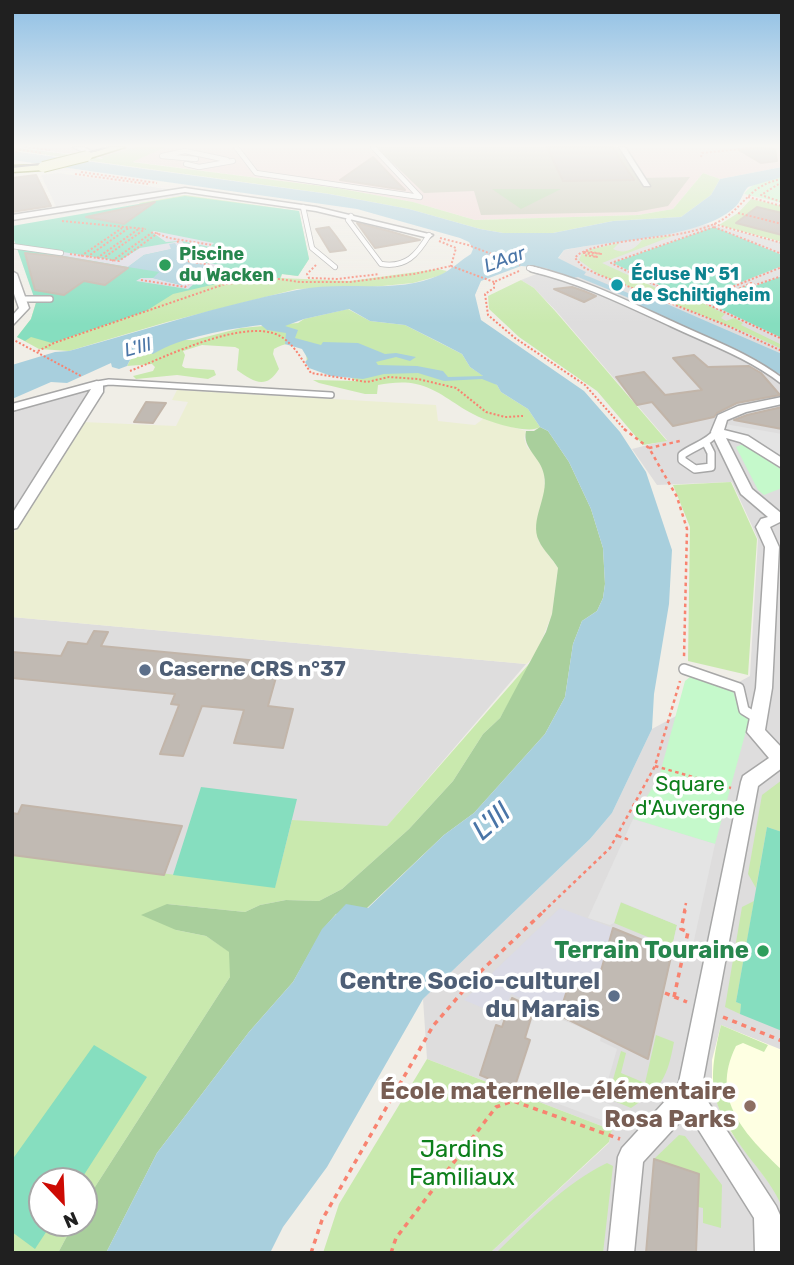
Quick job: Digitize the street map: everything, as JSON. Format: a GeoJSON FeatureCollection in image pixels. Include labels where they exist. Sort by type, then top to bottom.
{"type":"FeatureCollection","features":[{"type":"Feature","properties":{"kind":"street"},"geometry":{"type":"LineString","coordinates":[[12,218],[86,206]]}},
{"type":"Feature","properties":{"kind":"street"},"geometry":{"type":"LineString","coordinates":[[296,206],[429,235]]}},
{"type":"Feature","properties":{"kind":"street"},"geometry":{"type":"LineString","coordinates":[[12,323],[23,312],[13,277]]}},
{"type":"Feature","properties":{"kind":"street"},"geometry":{"type":"LineString","coordinates":[[12,408],[99,383],[97,392],[12,525]]}},
{"type":"Feature","properties":{"kind":"street"},"geometry":{"type":"LineString","coordinates":[[780,519],[746,491],[717,432],[722,418],[742,409],[782,400]]}},
{"type":"Feature","properties":{"kind":"street"},"geometry":{"type":"LineString","coordinates":[[717,432],[744,439],[782,464]]}},
{"type":"Feature","properties":{"kind":"street"},"geometry":{"type":"LineString","coordinates":[[621,1253],[631,1157],[689,1093],[750,782],[781,758],[756,733],[764,688],[772,547],[763,527],[766,522],[780,519]]}},
{"type":"Feature","properties":{"kind":"street"},"geometry":{"type":"LineString","coordinates":[[689,1093],[767,1215],[768,1253]]}},
{"type":"Feature","properties":{"kind":"lane"},"geometry":{"type":"LineString","coordinates":[[303,207],[312,248],[335,267]]}},
{"type":"Feature","properties":{"kind":"lane"},"geometry":{"type":"LineString","coordinates":[[351,216],[348,220],[381,264],[404,265],[416,257],[429,235]]}},
{"type":"Feature","properties":{"kind":"lane"},"geometry":{"type":"LineString","coordinates":[[12,246],[61,253]]}},
{"type":"Feature","properties":{"kind":"lane"},"geometry":{"type":"LineString","coordinates":[[529,268],[581,283],[761,366],[782,381]]}},
{"type":"Feature","properties":{"kind":"lane"},"geometry":{"type":"LineString","coordinates":[[21,299],[50,299]]}},
{"type":"Feature","properties":{"kind":"lane"},"geometry":{"type":"LineString","coordinates":[[99,383],[331,395]]}},
{"type":"Feature","properties":{"kind":"lane"},"geometry":{"type":"LineString","coordinates":[[706,445],[711,453],[711,467],[706,470],[690,468],[681,460],[688,450],[706,445],[717,432]]}},
{"type":"Feature","properties":{"kind":"lane"},"geometry":{"type":"LineString","coordinates":[[684,669],[738,688],[744,709],[757,718]]}},
{"type":"Feature","properties":{"kind":"path"},"geometry":{"type":"LineString","coordinates":[[738,206],[713,225],[611,263],[692,303],[782,267]]}},
{"type":"Feature","properties":{"kind":"path"},"geometry":{"type":"LineString","coordinates":[[738,213],[782,224]]}},
{"type":"Feature","properties":{"kind":"path"},"geometry":{"type":"LineString","coordinates":[[57,221],[140,228],[176,239],[212,245]]}},
{"type":"Feature","properties":{"kind":"path"},"geometry":{"type":"LineString","coordinates":[[713,225],[782,254]]}},
{"type":"Feature","properties":{"kind":"path"},"geometry":{"type":"LineString","coordinates":[[782,243],[713,225],[584,251],[575,258],[583,267],[597,274],[729,326],[782,351]]}},
{"type":"Feature","properties":{"kind":"path"},"geometry":{"type":"LineString","coordinates":[[81,256],[124,226]]}},
{"type":"Feature","properties":{"kind":"path"},"geometry":{"type":"LineString","coordinates":[[86,257],[130,227]]}},
{"type":"Feature","properties":{"kind":"path"},"geometry":{"type":"LineString","coordinates":[[97,259],[140,228]]}},
{"type":"Feature","properties":{"kind":"path"},"geometry":{"type":"LineString","coordinates":[[102,260],[144,230]]}},
{"type":"Feature","properties":{"kind":"path"},"geometry":{"type":"LineString","coordinates":[[112,261],[152,232]]}},
{"type":"Feature","properties":{"kind":"path"},"geometry":{"type":"LineString","coordinates":[[61,253],[119,261],[158,233]]}},
{"type":"Feature","properties":{"kind":"path"},"geometry":{"type":"LineString","coordinates":[[429,235],[468,245],[529,268]]}},
{"type":"Feature","properties":{"kind":"path"},"geometry":{"type":"LineString","coordinates":[[429,235],[456,248],[451,265]]}},
{"type":"Feature","properties":{"kind":"path"},"geometry":{"type":"LineString","coordinates":[[141,280],[185,288],[211,265],[181,260],[187,255],[176,239]]}},
{"type":"Feature","properties":{"kind":"path"},"geometry":{"type":"LineString","coordinates":[[318,263],[307,274],[309,278],[366,276],[404,265]]}},
{"type":"Feature","properties":{"kind":"path"},"geometry":{"type":"LineString","coordinates":[[38,351],[54,343],[225,284],[279,279],[300,282],[350,282],[414,274],[451,265],[494,282],[529,268]]}},
{"type":"Feature","properties":{"kind":"path"},"geometry":{"type":"LineString","coordinates":[[589,275],[597,274]]}},
{"type":"Feature","properties":{"kind":"path"},"geometry":{"type":"LineString","coordinates":[[707,304],[734,293],[730,291],[782,275]]}},
{"type":"Feature","properties":{"kind":"path"},"geometry":{"type":"LineString","coordinates":[[755,278],[764,281]]}},
{"type":"Feature","properties":{"kind":"path"},"geometry":{"type":"LineString","coordinates":[[311,1253],[322,1220],[433,1026],[477,975],[610,848],[618,836],[655,765],[684,669],[687,529],[677,497],[649,448],[639,446],[602,401],[580,380],[492,320],[484,304],[485,294],[494,288],[494,282]]}},
{"type":"Feature","properties":{"kind":"path"},"geometry":{"type":"LineString","coordinates":[[698,300],[782,340]]}},
{"type":"Feature","properties":{"kind":"path"},"geometry":{"type":"LineString","coordinates":[[12,340],[99,383],[228,335],[263,329],[278,334],[293,345],[311,373],[367,382],[389,377],[418,379],[456,388],[486,412],[505,417],[523,416]]}},
{"type":"Feature","properties":{"kind":"path"},"geometry":{"type":"LineString","coordinates":[[655,765],[748,793]]}},
{"type":"Feature","properties":{"kind":"path"},"geometry":{"type":"LineString","coordinates":[[618,836],[630,840]]}},
{"type":"Feature","properties":{"kind":"path"},"geometry":{"type":"LineString","coordinates":[[674,997],[688,932],[681,929],[686,903]]}},
{"type":"Feature","properties":{"kind":"path"},"geometry":{"type":"LineString","coordinates":[[391,1253],[396,1238],[496,1107],[513,1101],[620,1139],[631,1157]]}},
{"type":"Feature","properties":{"kind":"shaded area"},"geometry":{"type":"Polygon","coordinates":[[[56,206],[117,206],[60,215],[56,206]]]}},
{"type":"Feature","properties":{"kind":"shaded area"},"geometry":{"type":"Polygon","coordinates":[[[427,206],[675,206],[673,209],[638,215],[475,220],[427,206]]]}},
{"type":"Feature","properties":{"kind":"shaded area"},"geometry":{"type":"Polygon","coordinates":[[[478,206],[668,206],[636,212],[481,215],[478,206]]]}},
{"type":"Feature","properties":{"kind":"shaded area"},"geometry":{"type":"Polygon","coordinates":[[[709,224],[782,243],[782,1253],[490,1253],[609,1143],[612,1130],[427,1059],[423,999],[590,839],[612,813],[652,729],[750,676],[758,539],[732,482],[657,485],[632,449],[667,440],[557,312],[534,288],[521,280],[564,263],[558,259],[564,250],[709,224]]]}},
{"type":"Feature","properties":{"kind":"shaded area"},"geometry":{"type":"Polygon","coordinates":[[[152,232],[214,243],[210,247],[182,241],[192,255],[186,260],[221,265],[214,267],[188,289],[136,281],[153,278],[181,285],[205,266],[175,260],[172,249],[144,255],[128,267],[58,255],[63,252],[119,261],[140,248],[181,241],[166,242],[152,232]]]}},
{"type":"Feature","properties":{"kind":"shaded area"},"geometry":{"type":"Polygon","coordinates":[[[85,385],[107,386],[12,532],[12,405],[85,385]]]}},
{"type":"Feature","properties":{"kind":"shaded area"},"geometry":{"type":"Polygon","coordinates":[[[177,390],[436,405],[438,421],[475,425],[483,419],[526,431],[524,438],[527,447],[538,458],[544,474],[545,491],[538,514],[539,542],[558,568],[552,614],[535,657],[526,664],[12,617],[12,536],[82,422],[176,426],[188,402],[172,400],[177,390]]]}},
{"type":"Feature","properties":{"kind":"shaded area"},"geometry":{"type":"Polygon","coordinates":[[[725,424],[782,434],[782,456],[763,454],[739,439],[723,436],[725,424]]]}},
{"type":"Feature","properties":{"kind":"shaded area"},"geometry":{"type":"Polygon","coordinates":[[[12,617],[526,664],[377,838],[279,892],[12,898],[12,617]]]}},
{"type":"Feature","properties":{"kind":"shaded area"},"geometry":{"type":"Polygon","coordinates":[[[633,819],[715,844],[691,954],[672,947],[677,925],[621,902],[614,923],[610,925],[588,918],[633,819]]]}},
{"type":"Feature","properties":{"kind":"shaded area"},"geometry":{"type":"Polygon","coordinates":[[[560,908],[613,928],[595,992],[570,981],[559,1015],[511,994],[502,1016],[464,1000],[560,908]]]}},
{"type":"Feature","properties":{"kind":"shaded area"},"geometry":{"type":"Polygon","coordinates":[[[536,1009],[601,1036],[600,1041],[617,1049],[602,1101],[632,1115],[623,1128],[516,1088],[531,1041],[526,1038],[536,1009]]]}},
{"type":"Feature","properties":{"kind":"shaded area","name":"École maternelle-élémentaire Rosa Parks"},"geometry":{"type":"Polygon","coordinates":[[[721,1025],[782,1050],[782,1207],[776,1192],[725,1124],[712,1089],[712,1060],[721,1025]]]}},
{"type":"Feature","properties":{"kind":"green space","name":"Piscine du Wacken"},"geometry":{"type":"Polygon","coordinates":[[[127,206],[261,206],[299,211],[309,259],[298,276],[282,274],[280,278],[233,280],[173,294],[146,311],[52,343],[31,337],[25,341],[17,337],[31,319],[36,303],[12,234],[12,226],[127,206]]]}},
{"type":"Feature","properties":{"kind":"green space","name":"Piscine du Wacken"},"geometry":{"type":"Polygon","coordinates":[[[142,206],[264,206],[299,211],[309,259],[298,276],[282,274],[281,278],[350,281],[438,269],[447,271],[442,275],[413,283],[297,289],[167,322],[69,351],[39,349],[17,337],[31,319],[36,302],[144,209],[142,206]]]}},
{"type":"Feature","properties":{"kind":"green space"},"geometry":{"type":"Polygon","coordinates":[[[393,206],[427,206],[475,220],[638,215],[673,209],[675,206],[696,206],[681,217],[613,221],[553,233],[503,233],[393,206]]]}},
{"type":"Feature","properties":{"kind":"green space"},"geometry":{"type":"Polygon","coordinates":[[[744,206],[782,206],[782,242],[719,225],[744,206]]]}},
{"type":"Feature","properties":{"kind":"green space"},"geometry":{"type":"Polygon","coordinates":[[[714,227],[782,255],[782,266],[693,301],[613,263],[714,227]]]}},
{"type":"Feature","properties":{"kind":"green space"},"geometry":{"type":"Polygon","coordinates":[[[675,235],[602,263],[691,304],[699,301],[725,314],[721,318],[726,321],[734,318],[743,323],[741,325],[782,345],[782,349],[598,274],[579,260],[582,253],[585,255],[588,250],[619,243],[613,249],[625,251],[642,240],[675,235]]]}},
{"type":"Feature","properties":{"kind":"green space"},"geometry":{"type":"Polygon","coordinates":[[[782,276],[782,338],[710,304],[751,284],[755,286],[782,276]]]}},
{"type":"Feature","properties":{"kind":"green space"},"geometry":{"type":"Polygon","coordinates":[[[521,280],[534,288],[556,312],[667,441],[643,445],[597,391],[519,337],[489,309],[488,296],[521,280]]]}},
{"type":"Feature","properties":{"kind":"green space"},"geometry":{"type":"Polygon","coordinates":[[[348,309],[370,321],[405,325],[462,354],[470,367],[528,409],[540,427],[517,428],[487,420],[432,389],[416,384],[401,382],[378,385],[377,394],[365,394],[319,383],[313,380],[356,381],[349,376],[307,365],[306,350],[290,344],[274,349],[273,354],[279,369],[264,382],[249,378],[237,370],[239,349],[235,347],[202,345],[183,351],[185,355],[182,366],[214,370],[216,375],[208,379],[177,375],[136,379],[133,376],[153,371],[155,367],[152,364],[127,366],[134,353],[148,352],[180,340],[194,340],[241,328],[298,323],[304,319],[348,309]]]}},
{"type":"Feature","properties":{"kind":"green space"},"geometry":{"type":"Polygon","coordinates":[[[540,427],[548,431],[569,462],[591,509],[603,548],[605,584],[597,611],[582,621],[573,644],[565,697],[545,734],[474,813],[444,835],[367,908],[336,914],[323,929],[293,982],[249,1032],[157,1153],[106,1253],[58,1253],[67,1237],[98,1237],[98,1182],[230,977],[229,952],[206,936],[176,930],[141,915],[167,904],[245,912],[260,905],[286,900],[319,901],[342,889],[409,829],[453,781],[483,734],[500,718],[546,632],[552,614],[558,568],[541,544],[537,533],[536,525],[545,483],[542,469],[527,443],[526,431],[534,431],[540,427]]]}},
{"type":"Feature","properties":{"kind":"green space"},"geometry":{"type":"Polygon","coordinates":[[[743,444],[782,470],[782,488],[764,495],[758,490],[736,447],[743,444]]]}},
{"type":"Feature","properties":{"kind":"green space"},"geometry":{"type":"Polygon","coordinates":[[[731,482],[757,539],[748,675],[688,661],[690,527],[673,485],[731,482]]]}},
{"type":"Feature","properties":{"kind":"green space"},"geometry":{"type":"Polygon","coordinates":[[[535,657],[500,718],[483,734],[453,781],[409,829],[342,889],[319,901],[286,900],[260,905],[245,912],[167,904],[176,930],[206,936],[230,952],[230,977],[98,1182],[98,1167],[28,1167],[28,1237],[67,1237],[58,1253],[12,1253],[12,855],[275,887],[292,820],[387,826],[535,657]]]}},
{"type":"Feature","properties":{"kind":"green space","name":"Square d'Auvergne"},"geometry":{"type":"Polygon","coordinates":[[[690,677],[733,691],[739,710],[749,720],[715,844],[633,819],[659,777],[685,681],[690,677]]]}},
{"type":"Feature","properties":{"kind":"green space"},"geometry":{"type":"Polygon","coordinates":[[[782,780],[782,832],[767,827],[756,888],[748,874],[762,795],[782,780]]]}},
{"type":"Feature","properties":{"kind":"green space"},"geometry":{"type":"Polygon","coordinates":[[[201,787],[297,799],[275,888],[173,875],[201,787]]]}},
{"type":"Feature","properties":{"kind":"green space","name":"Terrain Touraine"},"geometry":{"type":"Polygon","coordinates":[[[767,827],[782,832],[782,1031],[740,1014],[741,1004],[736,1002],[767,827]]]}},
{"type":"Feature","properties":{"kind":"green space"},"geometry":{"type":"Polygon","coordinates":[[[754,901],[736,1002],[741,1004],[740,1014],[725,1007],[742,907],[754,901]]]}},
{"type":"Feature","properties":{"kind":"green space"},"geometry":{"type":"Polygon","coordinates":[[[620,902],[677,925],[672,947],[614,923],[620,902]]]}},
{"type":"Feature","properties":{"kind":"green space"},"geometry":{"type":"Polygon","coordinates":[[[721,1025],[768,1045],[764,1052],[743,1043],[736,1046],[729,1065],[727,1083],[729,1100],[735,1115],[756,1143],[782,1170],[782,1207],[769,1183],[720,1112],[713,1083],[713,1066],[721,1025]]]}},
{"type":"Feature","properties":{"kind":"green space"},"geometry":{"type":"Polygon","coordinates":[[[656,1035],[674,1042],[662,1081],[631,1108],[612,1100],[609,1094],[621,1051],[626,1053],[621,1073],[645,1083],[656,1035]]]}},
{"type":"Feature","properties":{"kind":"green space"},"geometry":{"type":"Polygon","coordinates":[[[94,1045],[147,1077],[89,1167],[28,1167],[28,1237],[43,1237],[35,1249],[12,1232],[12,1160],[94,1045]]]}},
{"type":"Feature","properties":{"kind":"green space","name":"Jardins Familiaux"},"geometry":{"type":"Polygon","coordinates":[[[427,1059],[612,1130],[609,1142],[490,1253],[323,1253],[339,1204],[427,1059]]]}},
{"type":"Feature","properties":{"kind":"green space"},"geometry":{"type":"Polygon","coordinates":[[[679,1135],[685,1136],[722,1185],[721,1228],[703,1223],[703,1208],[698,1207],[699,1174],[654,1159],[679,1135]]]}},
{"type":"Feature","properties":{"kind":"green space"},"geometry":{"type":"Polygon","coordinates":[[[607,1163],[613,1166],[603,1253],[496,1253],[562,1192],[607,1163]]]}},
{"type":"Feature","properties":{"kind":"water"},"geometry":{"type":"Polygon","coordinates":[[[336,206],[393,206],[503,233],[553,233],[613,221],[681,217],[696,206],[736,206],[703,225],[680,232],[564,250],[558,258],[586,272],[584,275],[647,301],[653,298],[782,354],[782,375],[636,306],[641,303],[578,277],[545,268],[521,266],[481,281],[475,295],[481,320],[584,391],[620,432],[646,472],[672,550],[669,604],[654,694],[652,729],[612,813],[590,839],[423,999],[327,1167],[283,1227],[270,1253],[106,1253],[157,1153],[249,1032],[293,982],[322,929],[346,904],[368,908],[444,835],[474,813],[545,734],[565,697],[573,644],[582,621],[597,611],[603,598],[603,548],[591,509],[569,462],[548,431],[540,427],[528,409],[501,392],[497,385],[482,379],[444,381],[418,373],[384,374],[363,379],[331,376],[309,368],[305,362],[308,359],[302,349],[285,344],[286,333],[267,330],[261,325],[191,338],[153,354],[140,352],[134,355],[127,366],[119,369],[112,367],[111,363],[67,383],[51,382],[12,399],[12,365],[211,310],[297,290],[333,286],[387,286],[423,281],[448,270],[471,254],[473,249],[469,242],[460,238],[357,209],[336,206]],[[349,309],[285,326],[298,330],[295,338],[321,345],[323,342],[358,343],[385,354],[416,357],[410,361],[396,357],[376,362],[378,365],[417,366],[443,371],[448,377],[483,376],[470,367],[462,354],[405,325],[370,321],[349,309]]]}},
{"type":"Feature","properties":{"kind":"water"},"geometry":{"type":"Polygon","coordinates":[[[175,243],[182,254],[176,260],[206,265],[181,285],[153,278],[159,272],[128,267],[144,255],[171,249],[169,244],[175,243]]]}},
{"type":"Feature","properties":{"kind":"building"},"geometry":{"type":"Polygon","coordinates":[[[12,206],[51,206],[12,212],[12,206]]]}},
{"type":"Feature","properties":{"kind":"building"},"geometry":{"type":"Polygon","coordinates":[[[136,206],[149,206],[124,224],[86,217],[136,206]]]}},
{"type":"Feature","properties":{"kind":"building"},"geometry":{"type":"Polygon","coordinates":[[[757,207],[782,213],[782,235],[736,223],[757,207]]]}},
{"type":"Feature","properties":{"kind":"building"},"geometry":{"type":"Polygon","coordinates":[[[357,223],[389,231],[420,240],[375,248],[357,223]]]}},
{"type":"Feature","properties":{"kind":"building"},"geometry":{"type":"Polygon","coordinates":[[[329,227],[346,250],[330,252],[316,229],[329,227]]]}},
{"type":"Feature","properties":{"kind":"building"},"geometry":{"type":"Polygon","coordinates":[[[25,253],[128,268],[105,285],[84,281],[64,295],[35,290],[25,253]]]}},
{"type":"Feature","properties":{"kind":"building"},"geometry":{"type":"Polygon","coordinates":[[[572,287],[596,296],[584,302],[554,289],[572,287]]]}},
{"type":"Feature","properties":{"kind":"building"},"geometry":{"type":"Polygon","coordinates":[[[694,355],[708,367],[749,366],[761,373],[780,395],[737,403],[714,417],[673,426],[652,402],[637,405],[616,377],[644,372],[665,395],[702,390],[673,358],[694,355]]]}},
{"type":"Feature","properties":{"kind":"building"},"geometry":{"type":"Polygon","coordinates":[[[146,402],[166,403],[153,423],[134,422],[146,402]]]}},
{"type":"Feature","properties":{"kind":"building"},"geometry":{"type":"Polygon","coordinates":[[[782,407],[782,429],[734,420],[747,415],[782,407]]]}},
{"type":"Feature","properties":{"kind":"building","name":"Caserne CRS n°37"},"geometry":{"type":"Polygon","coordinates":[[[94,631],[108,632],[101,646],[280,663],[268,706],[293,709],[283,748],[234,743],[244,710],[202,706],[183,756],[160,754],[179,705],[171,704],[175,694],[12,678],[12,652],[61,656],[68,642],[87,644],[94,631]]]}},
{"type":"Feature","properties":{"kind":"building"},"geometry":{"type":"Polygon","coordinates":[[[22,805],[182,826],[164,875],[12,855],[12,813],[18,814],[22,805]]]}},
{"type":"Feature","properties":{"kind":"building","name":"Centre Socio-culturel du Marais"},"geometry":{"type":"Polygon","coordinates":[[[613,928],[672,952],[648,1059],[559,1015],[570,981],[595,992],[613,928]]]}},
{"type":"Feature","properties":{"kind":"building"},"geometry":{"type":"Polygon","coordinates":[[[512,998],[534,1008],[525,1038],[530,1040],[514,1089],[480,1075],[496,1025],[502,1027],[512,998]]]}},
{"type":"Feature","properties":{"kind":"building"},"geometry":{"type":"Polygon","coordinates":[[[654,1159],[699,1174],[696,1253],[646,1253],[654,1159]]]}},
{"type":"Feature","properties":{"kind":"place","name":"Piscine du Wacken"},"geometry":{"type":"Point","coordinates":[165,265]}},
{"type":"Feature","properties":{"kind":"place","name":"Écluse N° 51 de Schiltigheim"},"geometry":{"type":"Point","coordinates":[617,285]}},
{"type":"Feature","properties":{"kind":"place","name":"Caserne CRS n°37"},"geometry":{"type":"Point","coordinates":[145,670]}},
{"type":"Feature","properties":{"kind":"place","name":"Terrain Touraine"},"geometry":{"type":"Point","coordinates":[763,951]}},
{"type":"Feature","properties":{"kind":"place","name":"Centre Socio-culturel du Marais"},"geometry":{"type":"Point","coordinates":[614,996]}},
{"type":"Feature","properties":{"kind":"place","name":"École maternelle-élémentaire Rosa Parks"},"geometry":{"type":"Point","coordinates":[750,1106]}},
{"type":"Feature","properties":{"kind":"water label","name":"L'Aar"},"geometry":{"type":"Point","coordinates":[505,260]}},
{"type":"Feature","properties":{"kind":"water label","name":"L'Ill"},"geometry":{"type":"Point","coordinates":[138,348]}},
{"type":"Feature","properties":{"kind":"water label","name":"L'Ill"},"geometry":{"type":"Point","coordinates":[492,822]}}]}
